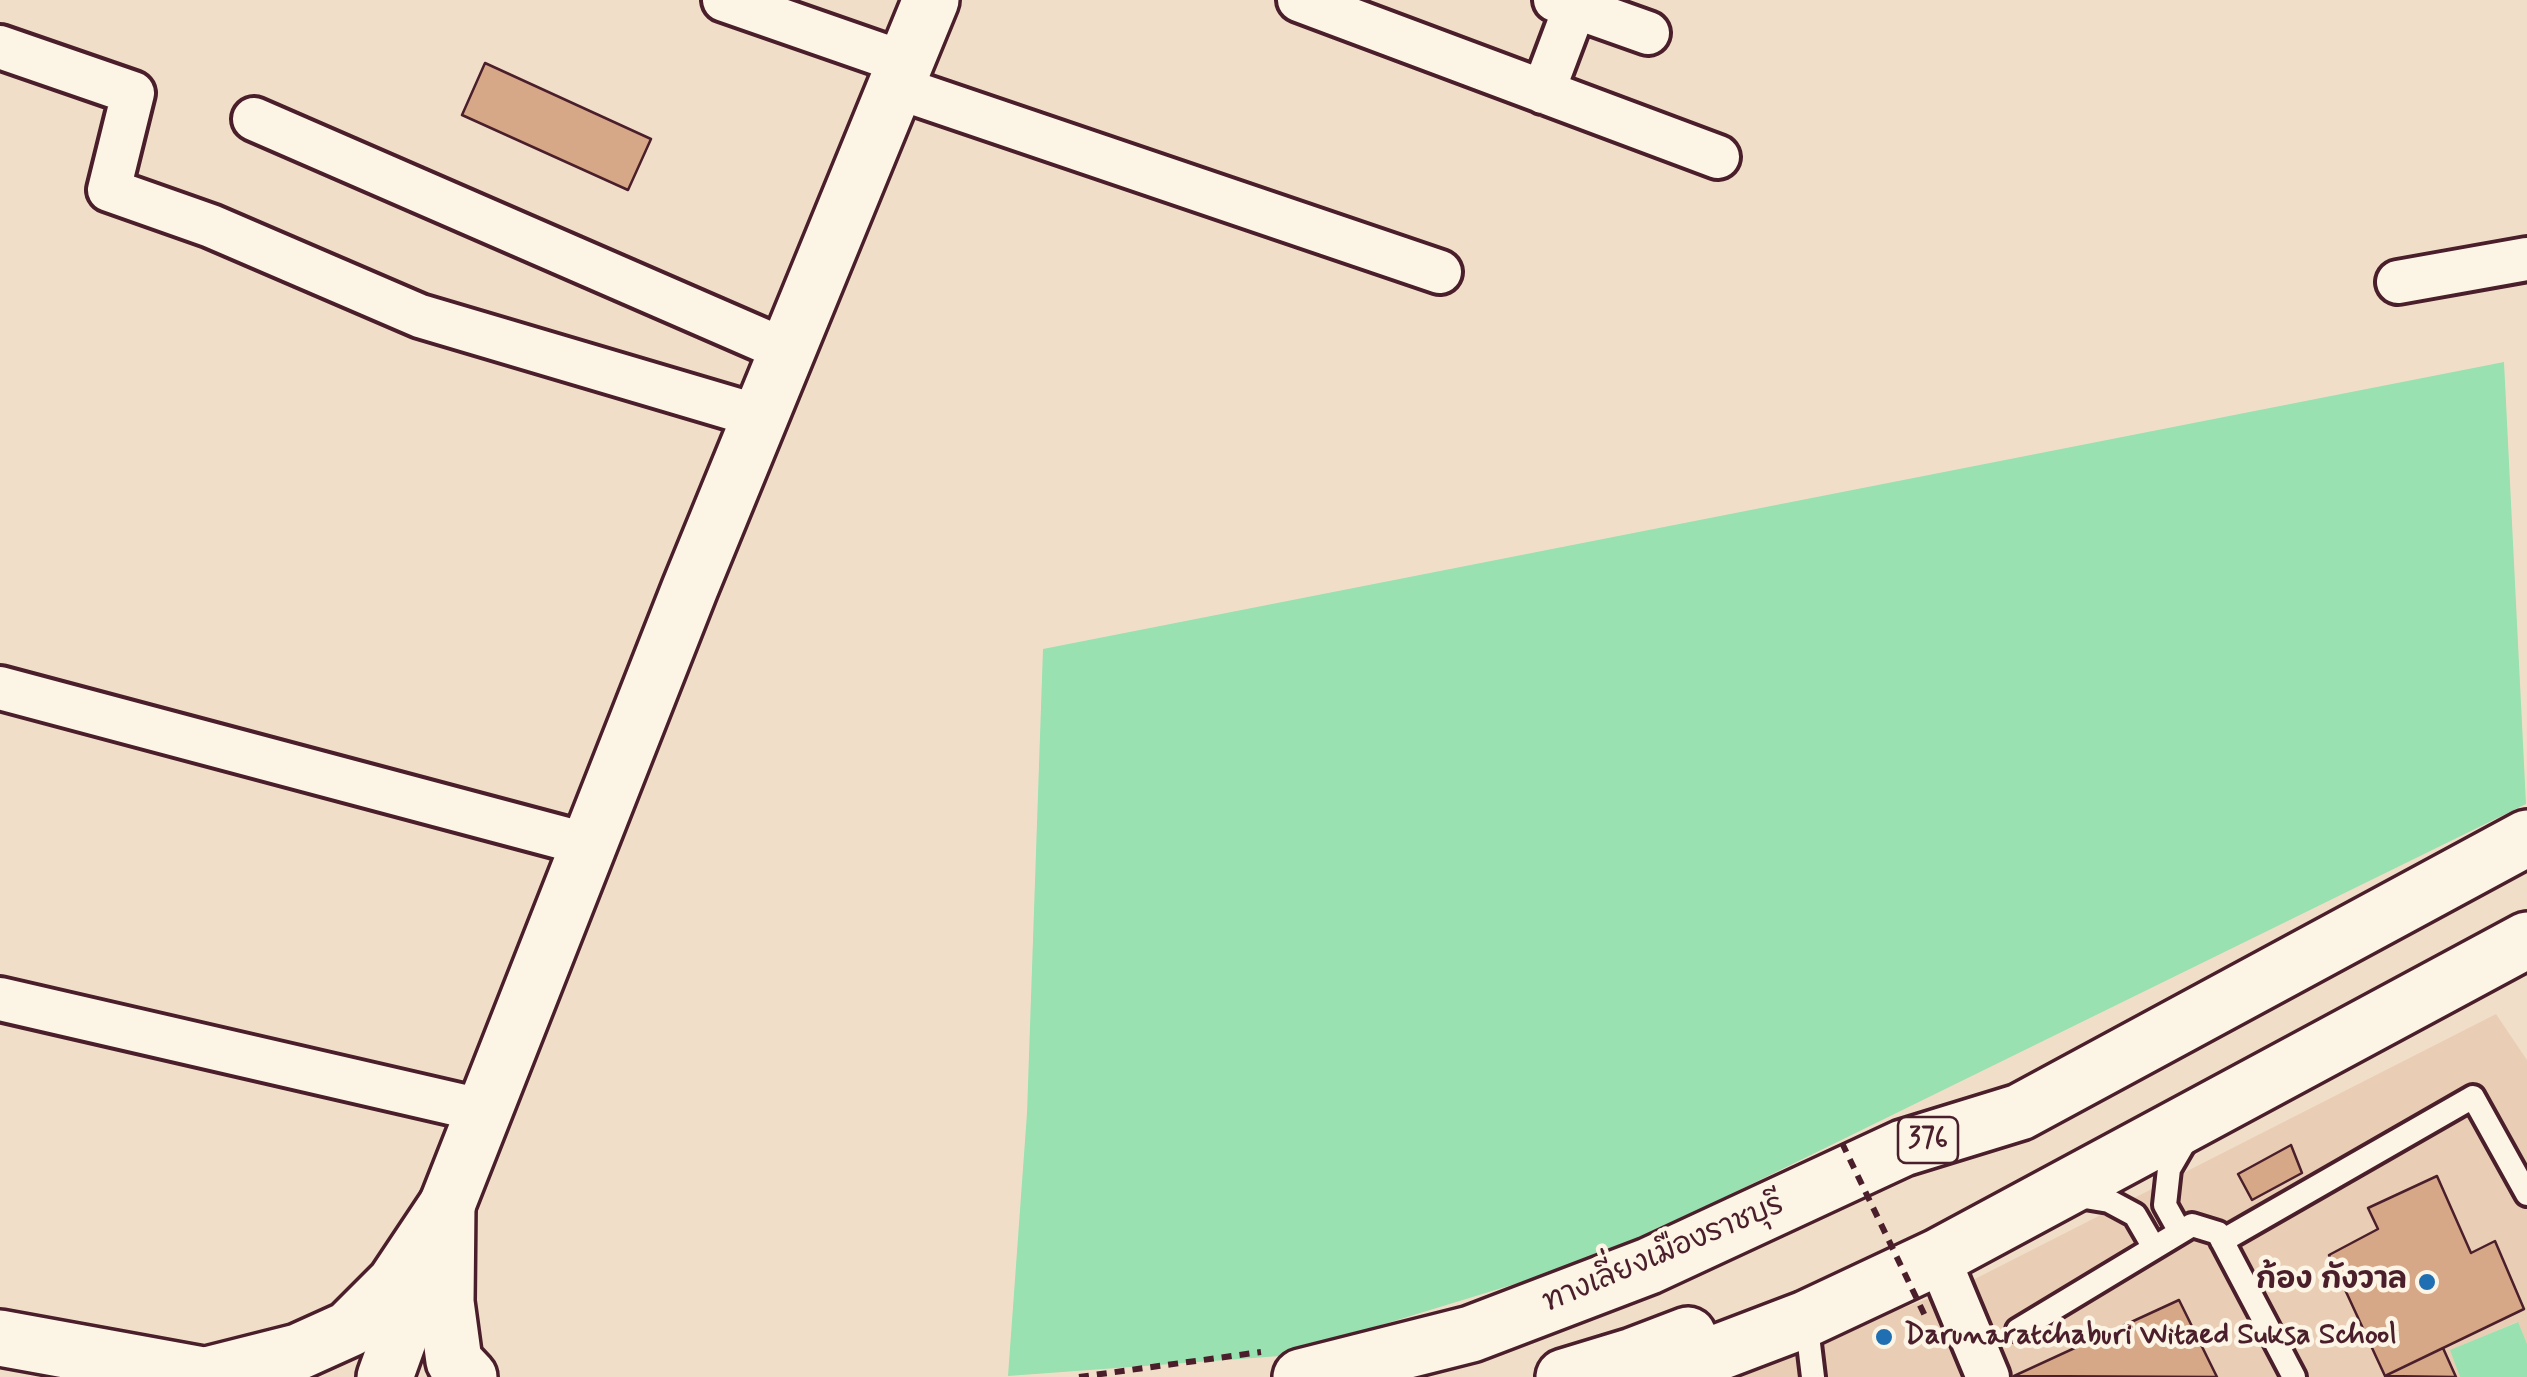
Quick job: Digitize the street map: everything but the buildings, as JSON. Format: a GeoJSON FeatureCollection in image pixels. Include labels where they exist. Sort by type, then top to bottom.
{"type":"FeatureCollection","features":[{"type":"Feature","properties":{"kind":"main road"},"geometry":{"type":"LineString","coordinates":[[384,1377],[447,1205],[589,845],[931,0]]}},
{"type":"Feature","properties":{"kind":"main road","name":"ทางเลี่ยงเมืองราชบุรี"},"geometry":{"type":"LineString","coordinates":[[1636,1349],[1786,1236],[1895,1171],[2020,1112],[2527,838]]}},
{"type":"Feature","properties":{"kind":"main road","name":"ทางเลี่ยงเมืองราชบุรี"},"geometry":{"type":"LineString","coordinates":[[1417,1377],[1636,1349],[1806,1319],[1938,1257],[2527,940]]}},
{"type":"Feature","properties":{"kind":"main road","name":"ทางเลี่ยงเมืองราชบุรี"},"geometry":{"type":"LineString","coordinates":[[1301,1377],[1471,1334],[1649,1266],[1904,1148],[2020,1112]]}},
{"type":"Feature","properties":{"kind":"main road","name":"ทางเลี่ยงเมืองราชบุรี"},"geometry":{"type":"LineString","coordinates":[[1564,1377],[2039,1202]]}},
{"type":"Feature","properties":{"kind":"main road"},"geometry":{"type":"LineString","coordinates":[[203,1376],[298,1352],[350,1330],[395,1283],[447,1205]]}},
{"type":"Feature","properties":{"kind":"main road"},"geometry":{"type":"LineString","coordinates":[[447,1205],[446,1302],[454,1360],[469,1377]]}},
{"type":"Feature","properties":{"kind":"main road"},"geometry":{"type":"LineString","coordinates":[[0,1338],[214,1377]]}},
{"type":"Feature","properties":{"kind":"main road"},"geometry":{"type":"LineString","coordinates":[[0,1375],[10,1377]]}},
{"type":"Feature","properties":{"kind":"street"},"geometry":{"type":"LineString","coordinates":[[724,0],[901,75],[1440,272]]}},
{"type":"Feature","properties":{"kind":"street"},"geometry":{"type":"LineString","coordinates":[[1298,0],[1718,158]]}},
{"type":"Feature","properties":{"kind":"street"},"geometry":{"type":"LineString","coordinates":[[1543,92],[1565,4],[1648,33]]}},
{"type":"Feature","properties":{"kind":"street"},"geometry":{"type":"LineString","coordinates":[[0,47],[134,93],[109,190],[212,226],[420,316],[761,416]]}},
{"type":"Feature","properties":{"kind":"street"},"geometry":{"type":"LineString","coordinates":[[254,119],[787,351]]}},
{"type":"Feature","properties":{"kind":"street"},"geometry":{"type":"LineString","coordinates":[[2398,282],[2527,259]]}},
{"type":"Feature","properties":{"kind":"street"},"geometry":{"type":"LineString","coordinates":[[0,688],[589,845]]}},
{"type":"Feature","properties":{"kind":"street"},"geometry":{"type":"LineString","coordinates":[[0,998],[484,1110]]}},
{"type":"Feature","properties":{"kind":"street"},"geometry":{"type":"LineString","coordinates":[[1938,1257],[1988,1377]]}},
{"type":"Feature","properties":{"kind":"lane"},"geometry":{"type":"LineString","coordinates":[[2222,1241],[2473,1096],[2527,1194]]}},
{"type":"Feature","properties":{"kind":"lane"},"geometry":{"type":"LineString","coordinates":[[2180,1232],[2166,1204],[2170,1169],[2198,1117]]}},
{"type":"Feature","properties":{"kind":"lane"},"geometry":{"type":"LineString","coordinates":[[2039,1202],[2110,1201],[2135,1216],[2152,1246]]}},
{"type":"Feature","properties":{"kind":"lane"},"geometry":{"type":"LineString","coordinates":[[2018,1330],[2192,1225],[2218,1233],[2294,1377]]}},
{"type":"Feature","properties":{"kind":"lane"},"geometry":{"type":"LineString","coordinates":[[1806,1319],[1813,1377]]}},
{"type":"Feature","properties":{"kind":"path"},"geometry":{"type":"LineString","coordinates":[[1842,1142],[1926,1320]]}},
{"type":"Feature","properties":{"kind":"shaded area"},"geometry":{"type":"Polygon","coordinates":[[[2496,1014],[2527,1060],[2527,1344],[2517,1322],[2451,1350],[2460,1377],[2000,1377],[1959,1287],[2496,1014]]]}},
{"type":"Feature","properties":{"kind":"shaded area","name":"Darunaratchaburi Witaed Suksa School"},"geometry":{"type":"Polygon","coordinates":[[[1930,1298],[1963,1377],[1711,1377],[1930,1298]]]}},
{"type":"Feature","properties":{"kind":"green space"},"geometry":{"type":"Polygon","coordinates":[[[2504,362],[2526,804],[1603,1257],[1280,1356],[1008,1376],[1027,1113],[1043,649],[2504,362]]]}},
{"type":"Feature","properties":{"kind":"green space"},"geometry":{"type":"Polygon","coordinates":[[[2518,1322],[2527,1344],[2527,1377],[2460,1377],[2450,1350],[2518,1322]]]}},
{"type":"Feature","properties":{"kind":"place","name":"ก้อง กังวาล"},"geometry":{"type":"Point","coordinates":[2427,1282]}},
{"type":"Feature","properties":{"kind":"place","name":"Darunaratchaburi Witaed Suksa School"},"geometry":{"type":"Point","coordinates":[1884,1337]}}]}
